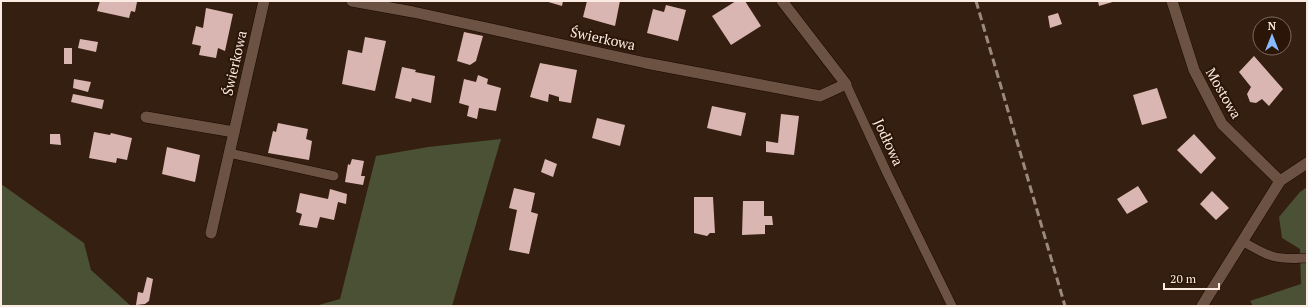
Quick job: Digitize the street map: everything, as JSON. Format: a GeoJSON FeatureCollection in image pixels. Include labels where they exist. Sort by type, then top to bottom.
{"type":"FeatureCollection","features":[{"type":"Feature","properties":{"kind":"street","name":"Świerkowa"},"geometry":{"type":"LineString","coordinates":[[211,233],[264,1]]}},
{"type":"Feature","properties":{"kind":"street","name":"Świerkowa"},"geometry":{"type":"LineString","coordinates":[[352,1],[414,12],[646,63],[820,96],[846,84]]}},
{"type":"Feature","properties":{"kind":"street","name":"Jodłowa"},"geometry":{"type":"LineString","coordinates":[[782,1],[846,84]]}},
{"type":"Feature","properties":{"kind":"street","name":"Mostowa"},"geometry":{"type":"LineString","coordinates":[[1172,1],[1194,70],[1222,124],[1280,181]]}},
{"type":"Feature","properties":{"kind":"street"},"geometry":{"type":"LineString","coordinates":[[146,117],[234,132]]}},
{"type":"Feature","properties":{"kind":"street"},"geometry":{"type":"LineString","coordinates":[[1202,306],[1280,181],[1307,163]]}},
{"type":"Feature","properties":{"kind":"lane","name":"Jodłowa"},"geometry":{"type":"LineString","coordinates":[[846,84],[887,173],[952,306]]}},
{"type":"Feature","properties":{"kind":"lane"},"geometry":{"type":"LineString","coordinates":[[229,154],[334,176]]}},
{"type":"Feature","properties":{"kind":"lane"},"geometry":{"type":"LineString","coordinates":[[1242,241],[1270,257],[1288,260],[1307,258]]}},
{"type":"Feature","properties":{"kind":"green space"},"geometry":{"type":"Polygon","coordinates":[[[501,139],[452,306],[315,306],[340,299],[376,156],[428,147],[501,139]]]}},
{"type":"Feature","properties":{"kind":"green space"},"geometry":{"type":"Polygon","coordinates":[[[1,184],[84,243],[91,270],[131,306],[1,306],[1,184]]]}},
{"type":"Feature","properties":{"kind":"green space"},"geometry":{"type":"Polygon","coordinates":[[[1307,187],[1307,306],[1253,306],[1250,301],[1301,284],[1300,249],[1282,238],[1279,217],[1300,192],[1307,187]]]}},
{"type":"Feature","properties":{"kind":"building"},"geometry":{"type":"Polygon","coordinates":[[[100,1],[137,2],[135,12],[131,11],[129,18],[97,11],[100,1]]]}},
{"type":"Feature","properties":{"kind":"building"},"geometry":{"type":"Polygon","coordinates":[[[545,1],[563,1],[562,6],[545,1]]]}},
{"type":"Feature","properties":{"kind":"building"},"geometry":{"type":"Polygon","coordinates":[[[587,1],[620,1],[615,26],[583,17],[587,1]]]}},
{"type":"Feature","properties":{"kind":"building"},"geometry":{"type":"Polygon","coordinates":[[[736,1],[745,1],[761,26],[731,45],[712,16],[736,1]]]}},
{"type":"Feature","properties":{"kind":"building"},"geometry":{"type":"Polygon","coordinates":[[[1098,1],[1116,1],[1099,6],[1098,1]]]}},
{"type":"Feature","properties":{"kind":"building"},"geometry":{"type":"Polygon","coordinates":[[[666,5],[686,10],[678,41],[647,33],[653,9],[664,12],[666,5]]]}},
{"type":"Feature","properties":{"kind":"building"},"geometry":{"type":"Polygon","coordinates":[[[206,8],[233,14],[225,51],[218,48],[216,58],[199,55],[201,46],[192,44],[196,26],[203,28],[206,8]]]}},
{"type":"Feature","properties":{"kind":"building"},"geometry":{"type":"Polygon","coordinates":[[[1058,13],[1062,24],[1050,28],[1048,16],[1058,13]]]}},
{"type":"Feature","properties":{"kind":"building"},"geometry":{"type":"Polygon","coordinates":[[[464,32],[483,36],[476,61],[470,65],[457,61],[464,32]]]}},
{"type":"Feature","properties":{"kind":"building"},"geometry":{"type":"Polygon","coordinates":[[[365,37],[386,41],[375,91],[342,84],[348,50],[362,53],[365,37]]]}},
{"type":"Feature","properties":{"kind":"building"},"geometry":{"type":"Polygon","coordinates":[[[80,39],[98,42],[96,52],[78,48],[80,39]]]}},
{"type":"Feature","properties":{"kind":"building"},"geometry":{"type":"Polygon","coordinates":[[[64,48],[72,48],[72,64],[64,64],[64,48]]]}},
{"type":"Feature","properties":{"kind":"building"},"geometry":{"type":"Polygon","coordinates":[[[1254,56],[1283,89],[1269,106],[1262,99],[1256,103],[1250,102],[1247,94],[1251,87],[1239,72],[1254,56]]]}},
{"type":"Feature","properties":{"kind":"building"},"geometry":{"type":"Polygon","coordinates":[[[540,63],[577,70],[571,103],[559,101],[559,97],[549,94],[548,102],[530,97],[540,63]]]}},
{"type":"Feature","properties":{"kind":"building"},"geometry":{"type":"Polygon","coordinates":[[[402,67],[416,70],[415,72],[435,76],[431,103],[412,98],[411,102],[395,98],[402,67]]]}},
{"type":"Feature","properties":{"kind":"building"},"geometry":{"type":"Polygon","coordinates":[[[478,75],[488,79],[487,84],[501,88],[496,111],[479,108],[477,119],[467,116],[469,106],[459,103],[464,79],[476,82],[478,75]]]}},
{"type":"Feature","properties":{"kind":"building"},"geometry":{"type":"Polygon","coordinates":[[[74,79],[91,82],[88,92],[73,88],[74,79]]]}},
{"type":"Feature","properties":{"kind":"building"},"geometry":{"type":"Polygon","coordinates":[[[1157,88],[1167,118],[1142,125],[1133,95],[1157,88]]]}},
{"type":"Feature","properties":{"kind":"building"},"geometry":{"type":"Polygon","coordinates":[[[73,94],[104,100],[102,109],[71,102],[73,94]]]}},
{"type":"Feature","properties":{"kind":"building"},"geometry":{"type":"Polygon","coordinates":[[[712,106],[746,113],[741,136],[707,128],[712,106]]]}},
{"type":"Feature","properties":{"kind":"building"},"geometry":{"type":"Polygon","coordinates":[[[781,114],[799,116],[794,155],[766,152],[766,141],[778,143],[781,114]]]}},
{"type":"Feature","properties":{"kind":"building"},"geometry":{"type":"Polygon","coordinates":[[[597,118],[625,125],[620,146],[592,138],[597,118]]]}},
{"type":"Feature","properties":{"kind":"building"},"geometry":{"type":"Polygon","coordinates":[[[278,123],[308,129],[306,139],[312,141],[309,160],[268,153],[273,131],[276,132],[278,123]]]}},
{"type":"Feature","properties":{"kind":"building"},"geometry":{"type":"Polygon","coordinates":[[[94,132],[110,135],[111,133],[132,138],[127,160],[117,158],[116,163],[89,158],[94,132]]]}},
{"type":"Feature","properties":{"kind":"building"},"geometry":{"type":"Polygon","coordinates":[[[50,134],[60,134],[61,145],[50,144],[50,134]]]}},
{"type":"Feature","properties":{"kind":"building"},"geometry":{"type":"Polygon","coordinates":[[[1194,134],[1216,158],[1201,174],[1177,150],[1194,134]]]}},
{"type":"Feature","properties":{"kind":"building"},"geometry":{"type":"Polygon","coordinates":[[[167,147],[200,155],[195,182],[162,174],[167,147]]]}},
{"type":"Feature","properties":{"kind":"building"},"geometry":{"type":"Polygon","coordinates":[[[352,159],[364,161],[361,176],[365,176],[363,185],[345,182],[348,164],[350,165],[352,159]]]}},
{"type":"Feature","properties":{"kind":"building"},"geometry":{"type":"Polygon","coordinates":[[[545,159],[557,164],[553,177],[541,172],[545,159]]]}},
{"type":"Feature","properties":{"kind":"building"},"geometry":{"type":"Polygon","coordinates":[[[1138,186],[1148,202],[1127,214],[1117,199],[1138,186]]]}},
{"type":"Feature","properties":{"kind":"building"},"geometry":{"type":"Polygon","coordinates":[[[514,188],[535,193],[531,212],[538,214],[529,254],[509,250],[517,210],[509,208],[514,188]]]}},
{"type":"Feature","properties":{"kind":"building"},"geometry":{"type":"Polygon","coordinates":[[[330,189],[347,194],[346,204],[338,202],[334,220],[320,217],[317,228],[299,225],[302,214],[296,212],[300,193],[328,199],[330,189]]]}},
{"type":"Feature","properties":{"kind":"building"},"geometry":{"type":"Polygon","coordinates":[[[1212,191],[1229,208],[1216,220],[1200,204],[1212,191]]]}},
{"type":"Feature","properties":{"kind":"building"},"geometry":{"type":"Polygon","coordinates":[[[694,197],[713,197],[715,233],[710,233],[707,236],[694,233],[694,197]]]}},
{"type":"Feature","properties":{"kind":"building"},"geometry":{"type":"Polygon","coordinates":[[[743,201],[764,201],[764,216],[772,216],[773,225],[765,225],[765,234],[742,235],[743,201]]]}},
{"type":"Feature","properties":{"kind":"building"},"geometry":{"type":"Polygon","coordinates":[[[147,277],[153,279],[149,301],[145,304],[136,305],[138,292],[143,293],[147,277]]]}},
{"type":"Feature","properties":{"kind":"railway"},"geometry":{"type":"LineString","coordinates":[[976,1],[1065,306]]}}]}
